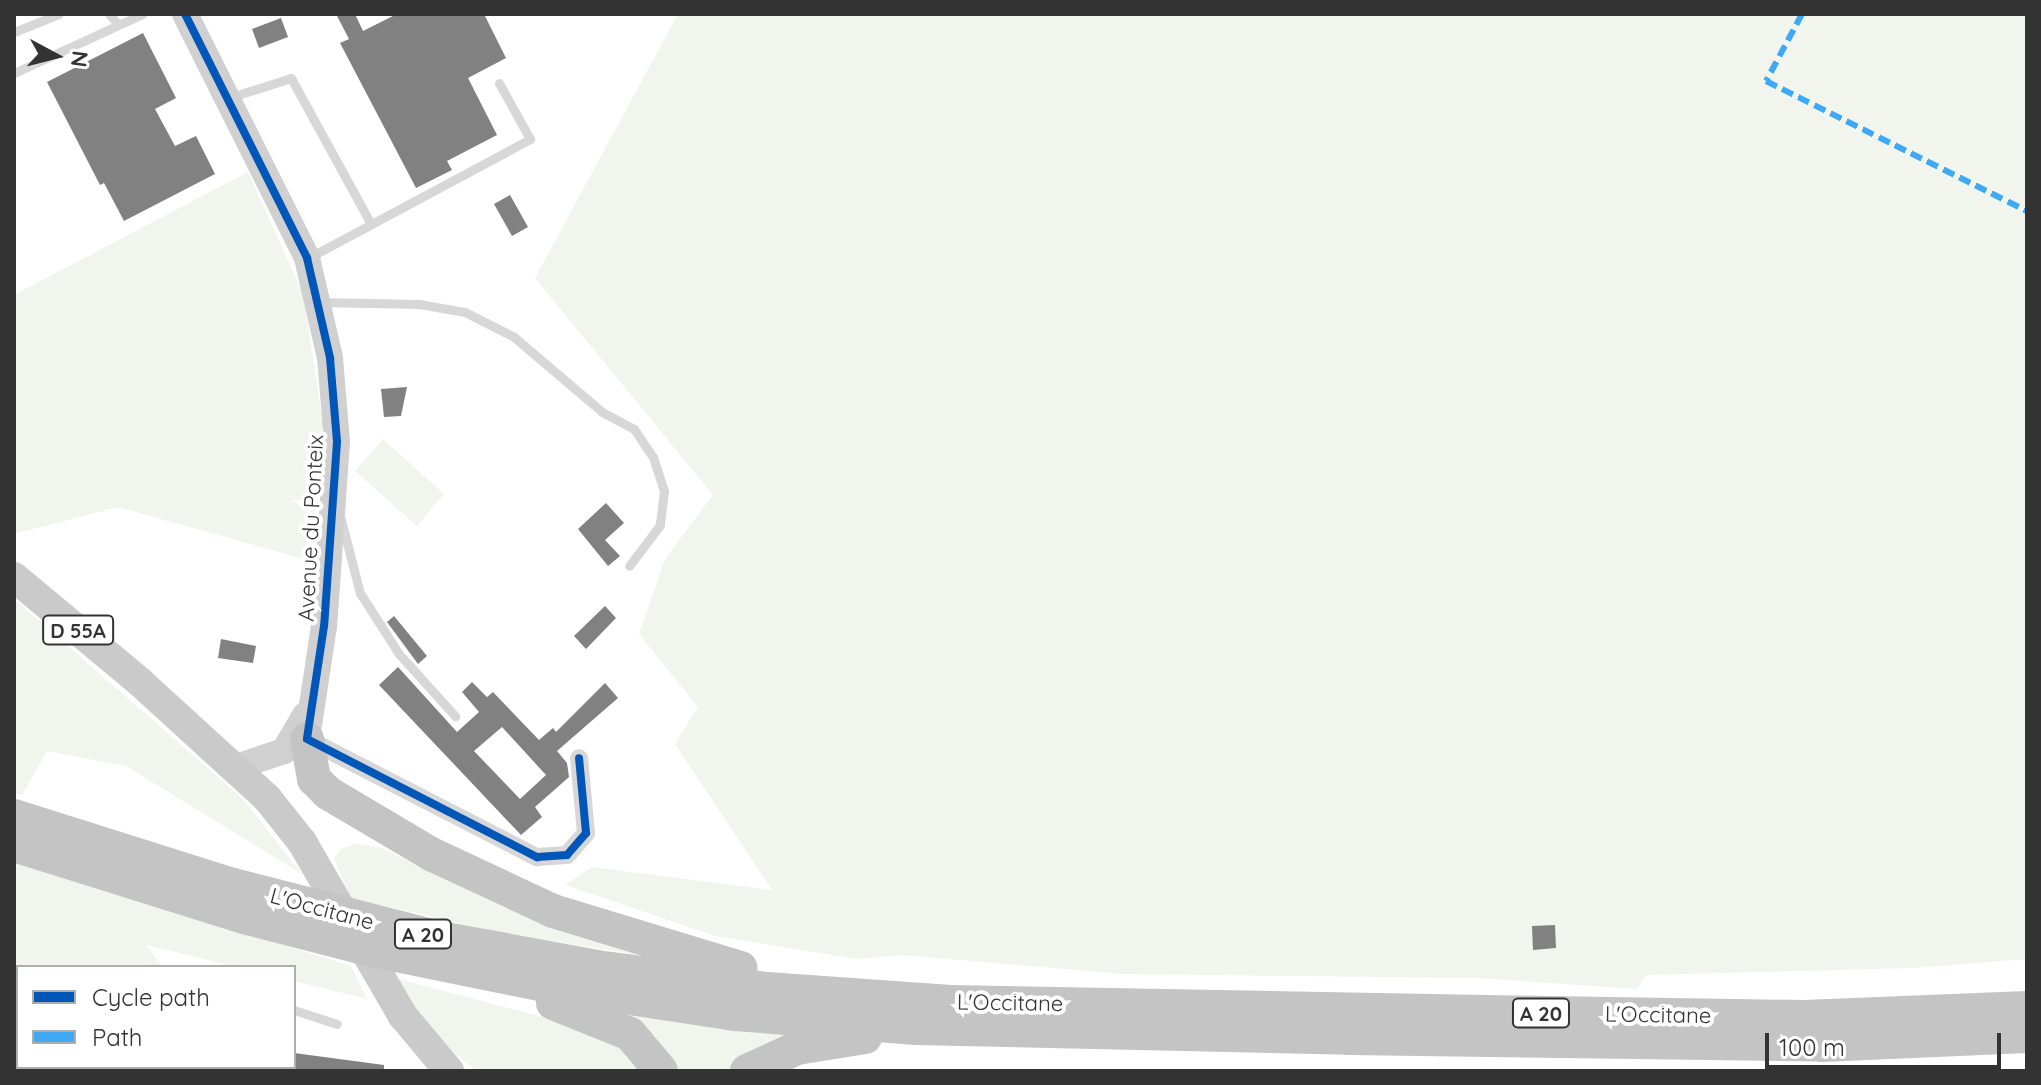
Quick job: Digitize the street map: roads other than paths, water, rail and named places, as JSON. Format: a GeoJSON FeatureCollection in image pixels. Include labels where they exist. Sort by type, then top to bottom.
{"type":"FeatureCollection","features":[{"type":"Feature","properties":{"kind":"highway"},"geometry":{"type":"LineString","coordinates":[[307,739],[314,779],[328,793],[431,854],[553,911],[728,966],[820,980],[845,994]]}},
{"type":"Feature","properties":{"kind":"highway","name":"L'Occitane"},"geometry":{"type":"LineString","coordinates":[[14,816],[262,894],[435,937],[683,979],[966,1002],[1804,1017],[2027,1008]]}},
{"type":"Feature","properties":{"kind":"highway","name":"L'Occitane"},"geometry":{"type":"LineString","coordinates":[[14,845],[257,921],[468,971],[735,1014],[916,1028],[1822,1045],[2027,1036]]}},
{"type":"Feature","properties":{"kind":"highway"},"geometry":{"type":"LineString","coordinates":[[468,971],[496,988],[611,1024],[643,1045],[661,1071]]}},
{"type":"Feature","properties":{"kind":"highway"},"geometry":{"type":"LineString","coordinates":[[747,1071],[797,1048],[916,1028]]}},
{"type":"Feature","properties":{"kind":"main road","name":"D 55A"},"geometry":{"type":"LineString","coordinates":[[14,577],[236,767],[303,845],[399,1010],[449,1071]]}},
{"type":"Feature","properties":{"kind":"street","name":"Avenue du Ponteix"},"geometry":{"type":"LineString","coordinates":[[188,15],[307,258],[319,302],[337,442],[316,690],[307,739]]}},
{"type":"Feature","properties":{"kind":"street"},"geometry":{"type":"LineString","coordinates":[[236,767],[284,751],[297,734],[316,690]]}},
{"type":"Feature","properties":{"kind":"street"},"geometry":{"type":"LineString","coordinates":[[307,739],[537,857],[567,855],[586,833],[579,758]]}},
{"type":"Feature","properties":{"kind":"lane"},"geometry":{"type":"LineString","coordinates":[[14,32],[59,14]]}},
{"type":"Feature","properties":{"kind":"lane"},"geometry":{"type":"LineString","coordinates":[[109,14],[117,23]]}},
{"type":"Feature","properties":{"kind":"lane"},"geometry":{"type":"LineString","coordinates":[[14,73],[142,14]]}},
{"type":"Feature","properties":{"kind":"lane"},"geometry":{"type":"LineString","coordinates":[[226,98],[291,78],[371,224]]}},
{"type":"Feature","properties":{"kind":"lane"},"geometry":{"type":"LineString","coordinates":[[307,258],[530,139],[499,83]]}},
{"type":"Feature","properties":{"kind":"lane"},"geometry":{"type":"LineString","coordinates":[[319,302],[419,304],[465,312],[514,337],[602,412],[634,429],[653,457],[664,491],[660,525],[629,566]]}},
{"type":"Feature","properties":{"kind":"lane"},"geometry":{"type":"LineString","coordinates":[[333,498],[347,527],[360,593],[399,654],[455,716]]}},
{"type":"Feature","properties":{"kind":"lane"},"geometry":{"type":"LineString","coordinates":[[296,1011],[337,1024]]}}]}
